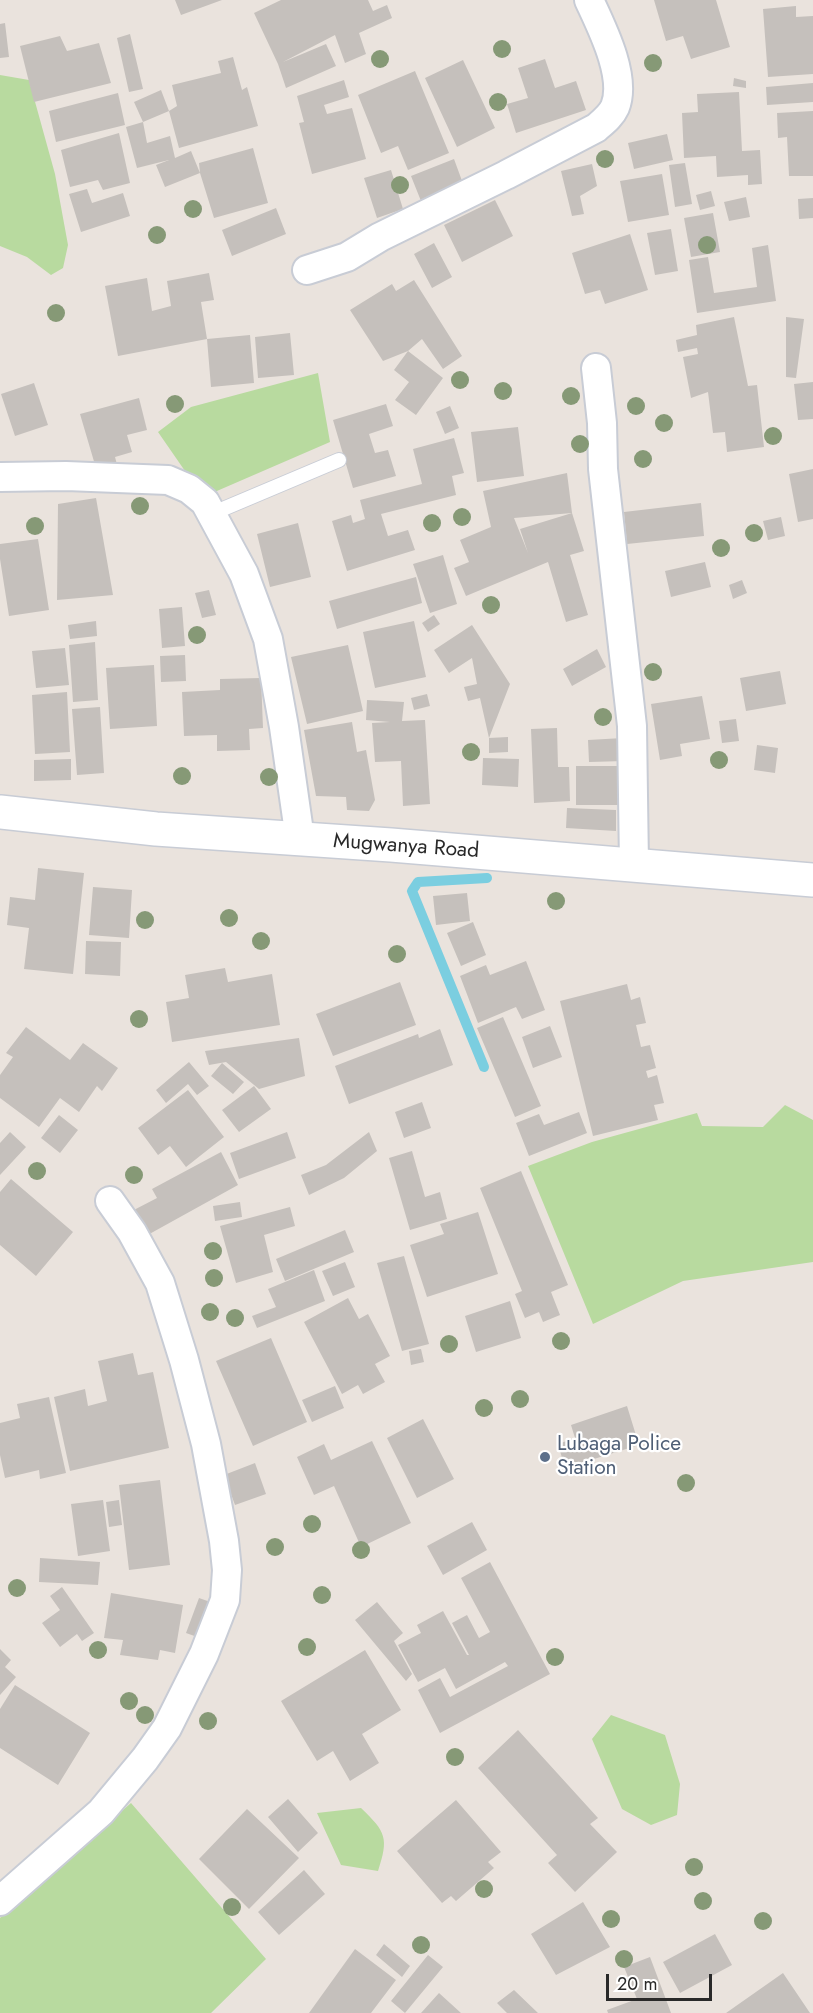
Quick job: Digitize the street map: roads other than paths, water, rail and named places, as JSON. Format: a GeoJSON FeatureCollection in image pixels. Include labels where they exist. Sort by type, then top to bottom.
{"type":"FeatureCollection","features":[{"type":"Feature","properties":{"kind":"street"},"geometry":{"type":"LineString","coordinates":[[307,270],[347,257],[380,237],[507,175],[596,128],[608,118],[615,106],[618,86],[614,60],[589,0]]}},
{"type":"Feature","properties":{"kind":"street"},"geometry":{"type":"LineString","coordinates":[[596,368],[602,423],[603,469],[632,726],[634,865]]}},
{"type":"Feature","properties":{"kind":"street"},"geometry":{"type":"LineString","coordinates":[[0,477],[66,476],[168,480],[189,489],[204,502],[244,574],[268,639],[284,727],[300,839]]}},
{"type":"Feature","properties":{"kind":"street","name":"Mugwanya Road"},"geometry":{"type":"LineString","coordinates":[[0,812],[156,829],[813,880]]}},
{"type":"Feature","properties":{"kind":"street"},"geometry":{"type":"LineString","coordinates":[[0,1901],[101,1812],[145,1759],[167,1728],[204,1654],[225,1600],[227,1570],[224,1541],[206,1444],[176,1332],[160,1283],[132,1232],[110,1201]]}},
{"type":"Feature","properties":{"kind":"lane"},"geometry":{"type":"LineString","coordinates":[[212,514],[339,460]]}},
{"type":"Feature","properties":{"kind":"waterway"},"geometry":{"type":"LineString","coordinates":[[484,1067],[412,891],[418,882],[487,878]]}},
{"type":"Feature","properties":{"kind":"place","name":"Lubaga Police Station"},"geometry":{"type":"Point","coordinates":[545,1457]}}]}
